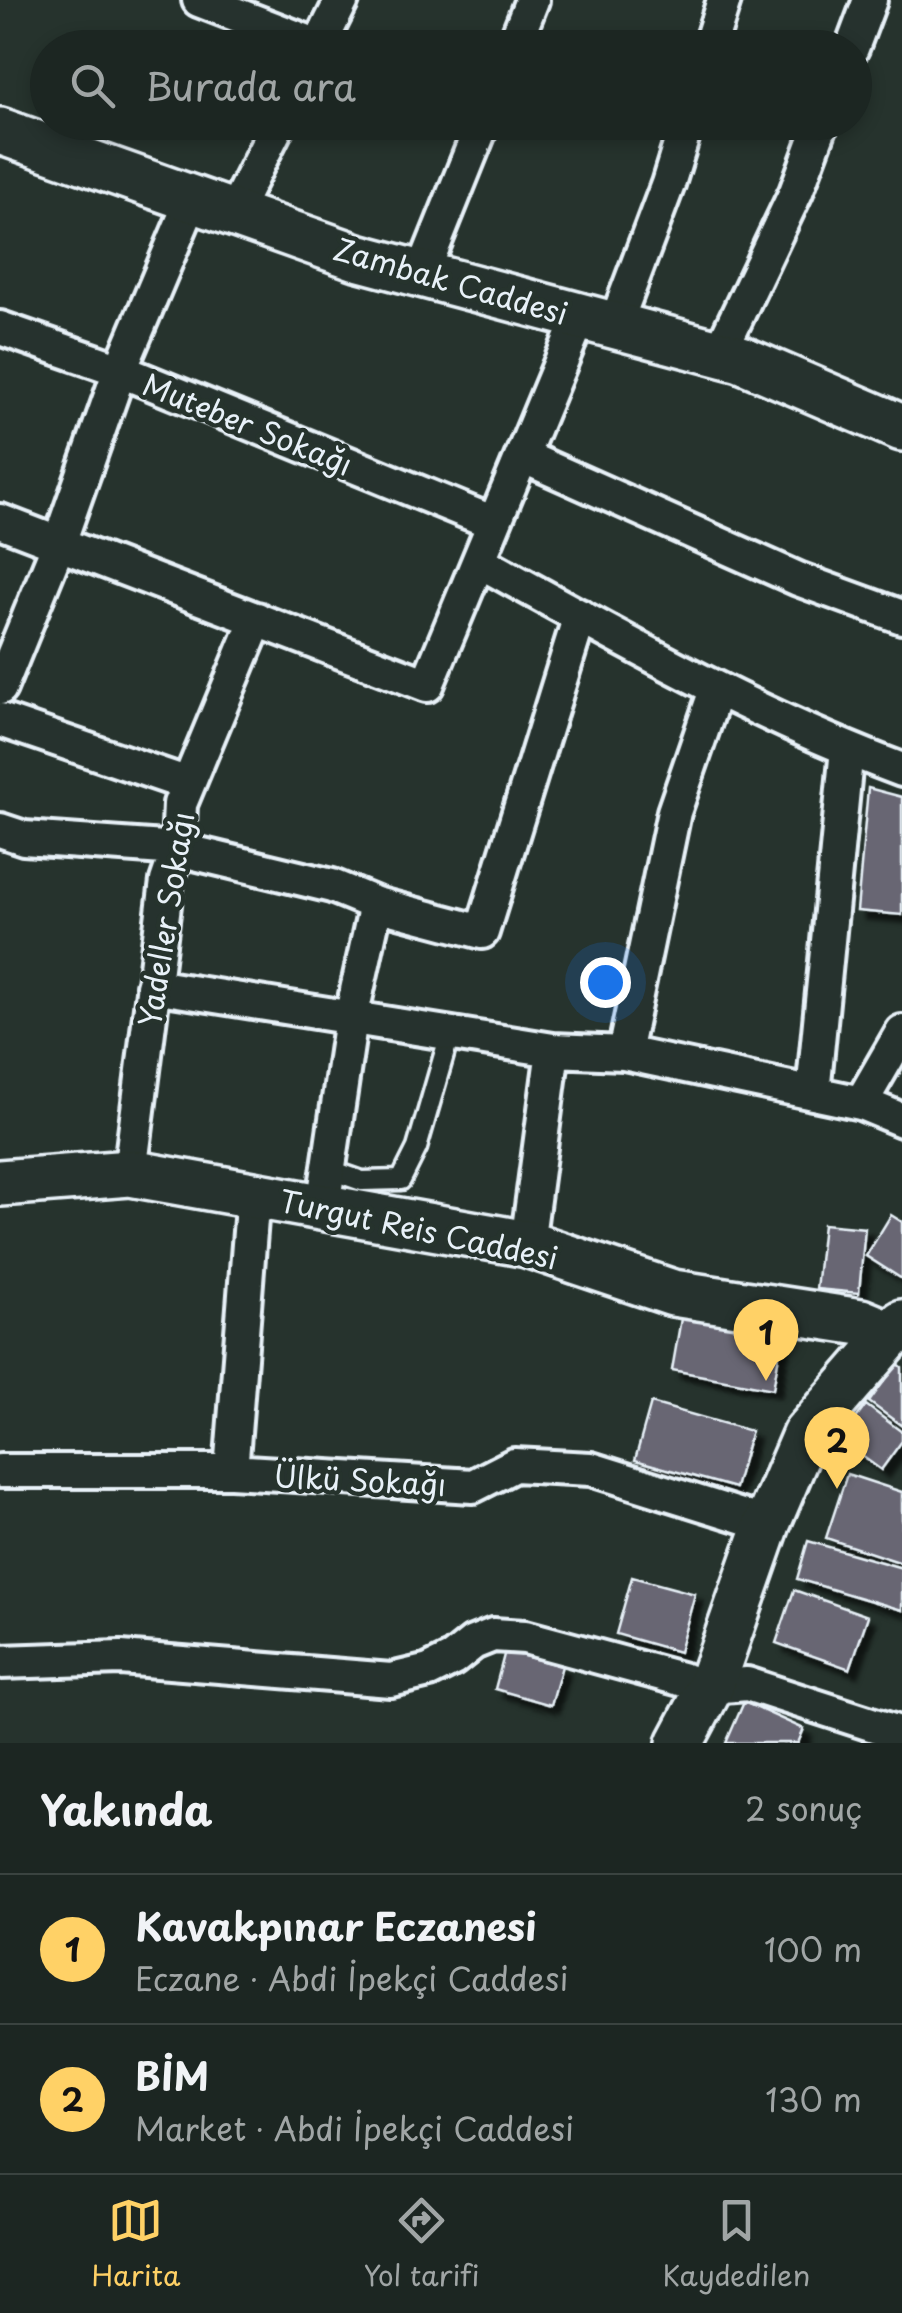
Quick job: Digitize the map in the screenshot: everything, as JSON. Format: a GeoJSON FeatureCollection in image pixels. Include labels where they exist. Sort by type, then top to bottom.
{"type":"FeatureCollection","features":[{"type":"Feature","properties":{"kind":"street"},"geometry":{"type":"LineString","coordinates":[[199,0],[275,30]]}},
{"type":"Feature","properties":{"kind":"street"},"geometry":{"type":"LineString","coordinates":[[327,30],[342,0]]}},
{"type":"Feature","properties":{"kind":"street"},"geometry":{"type":"LineString","coordinates":[[520,30],[532,0]]}},
{"type":"Feature","properties":{"kind":"street"},"geometry":{"type":"LineString","coordinates":[[715,30],[724,0]]}},
{"type":"Feature","properties":{"kind":"street"},"geometry":{"type":"LineString","coordinates":[[859,30],[870,0]]}},
{"type":"Feature","properties":{"kind":"street","name":"Zambak Caddesi"},"geometry":{"type":"LineString","coordinates":[[0,131],[356,257],[741,358],[902,428]]}},
{"type":"Feature","properties":{"kind":"street"},"geometry":{"type":"LineString","coordinates":[[0,688],[59,543],[120,370],[213,205],[265,140]]}},
{"type":"Feature","properties":{"kind":"street"},"geometry":{"type":"LineString","coordinates":[[422,274],[476,140]]}},
{"type":"Feature","properties":{"kind":"street"},"geometry":{"type":"LineString","coordinates":[[0,521],[427,685],[522,456],[668,184],[681,140]]}},
{"type":"Feature","properties":{"kind":"street"},"geometry":{"type":"LineString","coordinates":[[720,352],[796,192],[815,140]]}},
{"type":"Feature","properties":{"kind":"street","name":"Muteber Sokağı"},"geometry":{"type":"LineString","coordinates":[[0,328],[120,370],[494,523]]}},
{"type":"Feature","properties":{"kind":"street"},"geometry":{"type":"LineString","coordinates":[[522,456],[798,578],[902,617]]}},
{"type":"Feature","properties":{"kind":"street"},"geometry":{"type":"LineString","coordinates":[[479,560],[716,690],[902,770]]}},
{"type":"Feature","properties":{"kind":"street"},"geometry":{"type":"LineString","coordinates":[[0,830],[24,838],[178,848],[332,886],[376,904],[482,932],[580,616]]}},
{"type":"Feature","properties":{"kind":"street","name":"Yadeller Sokağı"},"geometry":{"type":"LineString","coordinates":[[130,1172],[166,881],[178,848],[180,804],[257,620]]}},
{"type":"Feature","properties":{"kind":"street"},"geometry":{"type":"LineString","coordinates":[[624,1054],[674,812],[716,690]]}},
{"type":"Feature","properties":{"kind":"street"},"geometry":{"type":"LineString","coordinates":[[0,720],[188,784]]}},
{"type":"Feature","properties":{"kind":"street"},"geometry":{"type":"LineString","coordinates":[[813,1093],[846,749]]}},
{"type":"Feature","properties":{"kind":"street"},"geometry":{"type":"LineString","coordinates":[[325,1188],[351,1018],[376,904]]}},
{"type":"Feature","properties":{"kind":"street"},"geometry":{"type":"LineString","coordinates":[[154,986],[553,1050],[624,1054],[860,1102],[902,1120]]}},
{"type":"Feature","properties":{"kind":"street"},"geometry":{"type":"LineString","coordinates":[[860,1102],[902,1032]]}},
{"type":"Feature","properties":{"kind":"street"},"geometry":{"type":"LineString","coordinates":[[527,1244],[553,1050]]}},
{"type":"Feature","properties":{"kind":"street","name":"Turgut Reis Caddesi"},"geometry":{"type":"LineString","coordinates":[[0,1183],[130,1172],[253,1194],[325,1188],[527,1244],[673,1293],[861,1322],[898,1333]]}},
{"type":"Feature","properties":{"kind":"street"},"geometry":{"type":"LineString","coordinates":[[231,1471],[253,1194]]}},
{"type":"Feature","properties":{"kind":"street"},"geometry":{"type":"LineString","coordinates":[[680,1743],[710,1686],[767,1524],[805,1435],[898,1333]]}},
{"type":"Feature","properties":{"kind":"street","name":"Ülkü Sokağı"},"geometry":{"type":"LineString","coordinates":[[0,1471],[231,1471],[473,1486],[514,1465],[591,1468],[767,1524]]}},
{"type":"Feature","properties":{"kind":"street"},"geometry":{"type":"LineString","coordinates":[[0,1662],[120,1658],[391,1680],[429,1672],[473,1643],[493,1635],[525,1637],[710,1686],[747,1684],[902,1734]]}},
{"type":"Feature","properties":{"kind":"lane"},"geometry":{"type":"LineString","coordinates":[[325,1188],[362,1181],[401,1180],[418,1148],[450,1034]]}},
{"type":"Feature","properties":{"kind":"building"},"geometry":{"type":"Polygon","coordinates":[[[868,788],[902,797],[902,915],[857,911],[868,788]]]}},
{"type":"Feature","properties":{"kind":"building"},"geometry":{"type":"Polygon","coordinates":[[[891,1215],[902,1222],[902,1279],[866,1256],[891,1215]]]}},
{"type":"Feature","properties":{"kind":"building"},"geometry":{"type":"Polygon","coordinates":[[[823,1224],[865,1228],[859,1293],[816,1289],[823,1224]]]}},
{"type":"Feature","properties":{"kind":"building"},"geometry":{"type":"Polygon","coordinates":[[[683,1307],[784,1326],[773,1389],[672,1370],[683,1307]]]}},
{"type":"Feature","properties":{"kind":"building"},"geometry":{"type":"Polygon","coordinates":[[[897,1363],[902,1367],[902,1426],[869,1402],[897,1363]]]}},
{"type":"Feature","properties":{"kind":"building"},"geometry":{"type":"Polygon","coordinates":[[[651,1403],[751,1431],[735,1488],[635,1460],[651,1403]]]}},
{"type":"Feature","properties":{"kind":"building"},"geometry":{"type":"Polygon","coordinates":[[[866,1405],[902,1432],[902,1441],[881,1470],[840,1440],[866,1405]]]}},
{"type":"Feature","properties":{"kind":"building"},"geometry":{"type":"Polygon","coordinates":[[[847,1474],[902,1492],[902,1563],[826,1538],[847,1474]]]}},
{"type":"Feature","properties":{"kind":"building"},"geometry":{"type":"Polygon","coordinates":[[[808,1541],[902,1568],[902,1610],[797,1579],[808,1541]]]}},
{"type":"Feature","properties":{"kind":"building"},"geometry":{"type":"Polygon","coordinates":[[[632,1577],[695,1594],[679,1652],[616,1634],[632,1577]]]}},
{"type":"Feature","properties":{"kind":"building"},"geometry":{"type":"Polygon","coordinates":[[[794,1590],[868,1616],[850,1669],[776,1643],[794,1590]]]}},
{"type":"Feature","properties":{"kind":"building"},"geometry":{"type":"Polygon","coordinates":[[[505,1651],[562,1666],[551,1705],[495,1689],[505,1651]]]}},
{"type":"Feature","properties":{"kind":"building"},"geometry":{"type":"Polygon","coordinates":[[[744,1702],[804,1729],[798,1743],[726,1743],[744,1702]]]}},
{"type":"Feature","properties":{"kind":"place","name":"Kavakpınar Eczanesi"},"geometry":{"type":"Point","coordinates":[766,1381]}},
{"type":"Feature","properties":{"kind":"place","name":"BİM"},"geometry":{"type":"Point","coordinates":[837,1489]}}]}
